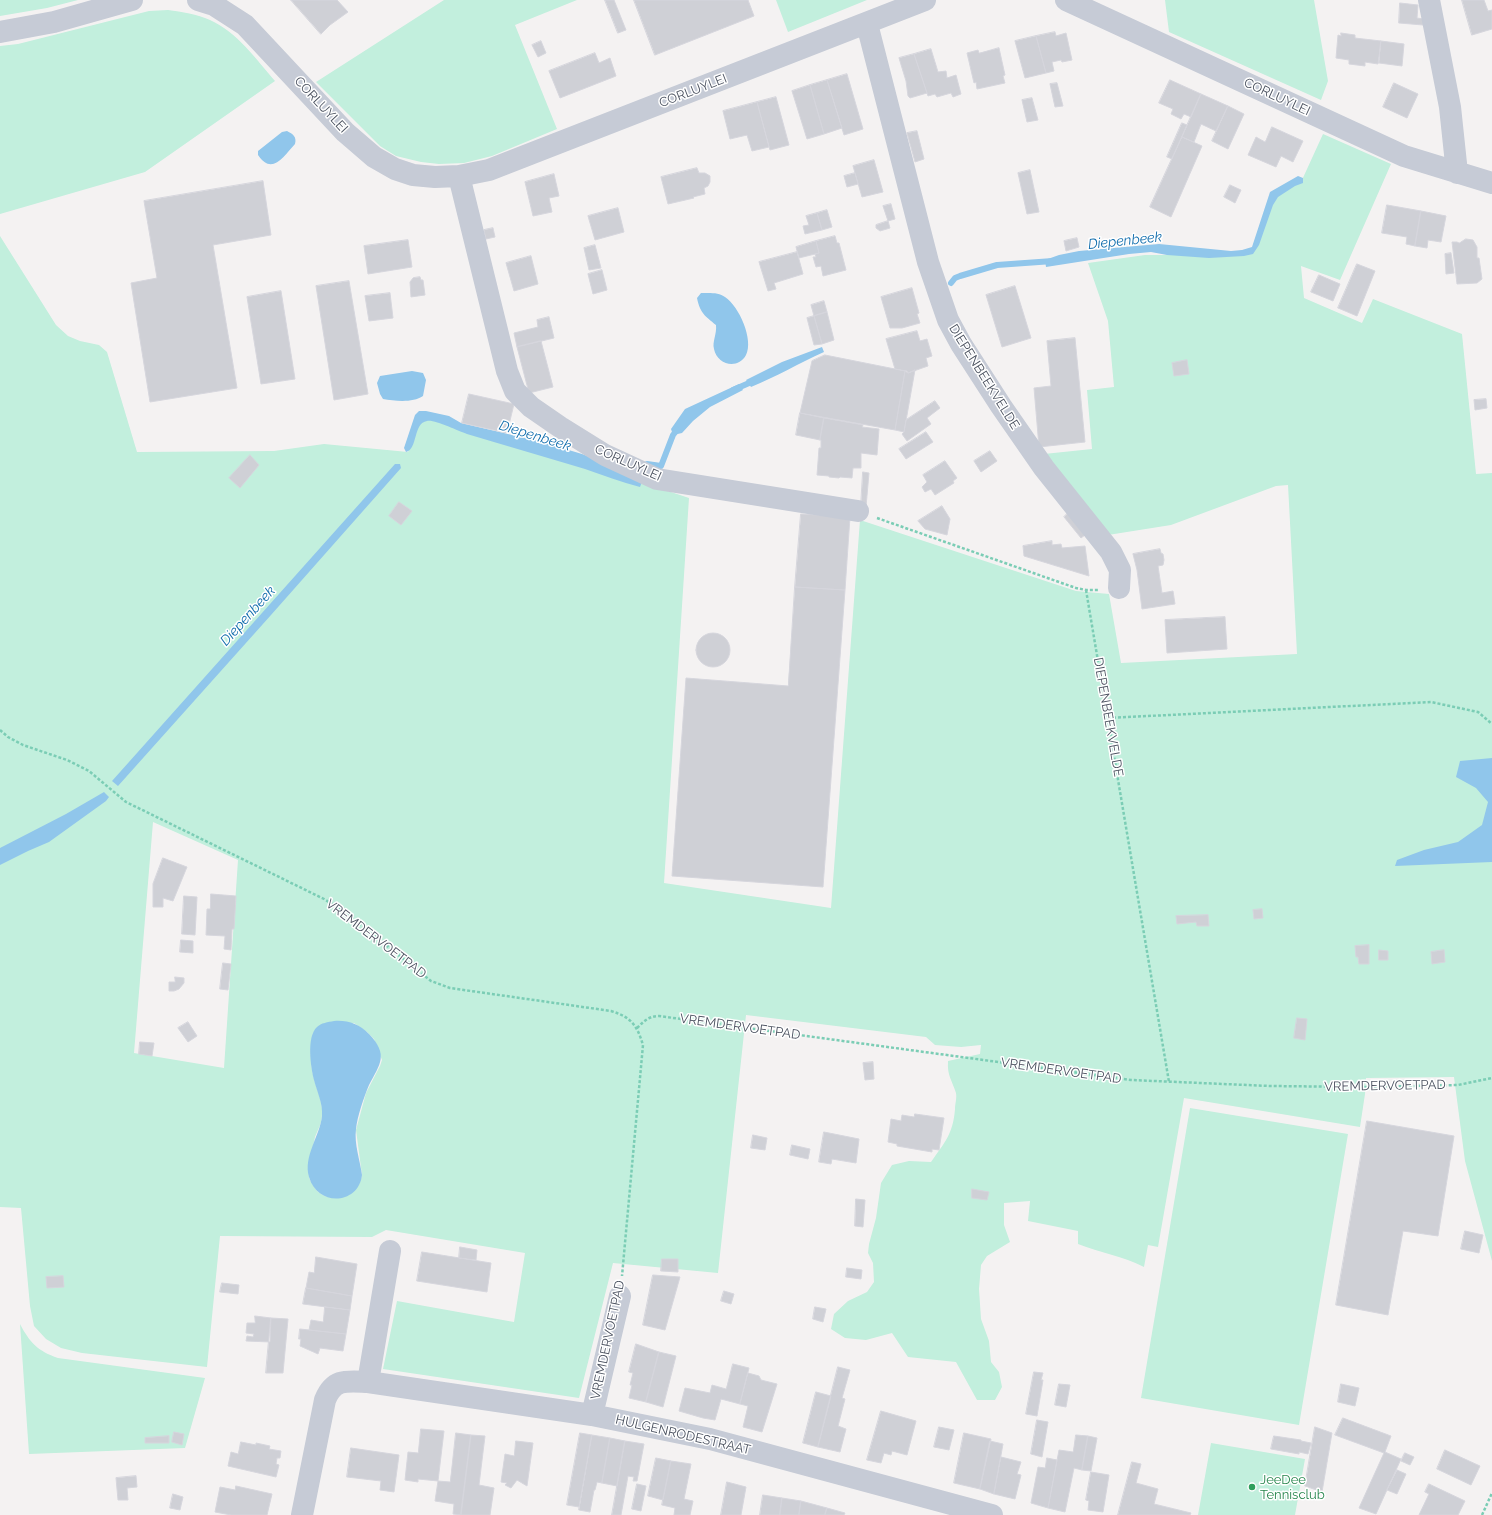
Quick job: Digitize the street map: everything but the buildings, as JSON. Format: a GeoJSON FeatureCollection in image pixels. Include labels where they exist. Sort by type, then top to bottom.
{"type":"FeatureCollection","features":[{"type":"Feature","properties":{"kind":"street"},"geometry":{"type":"LineString","coordinates":[[0,32],[54,22],[132,0]]}},
{"type":"Feature","properties":{"kind":"street","name":"CORLUYLEI"},"geometry":{"type":"LineString","coordinates":[[198,0],[214,5],[245,25],[345,132],[374,157],[395,169],[413,175],[435,177],[459,176],[489,170],[867,24],[925,0]]}},
{"type":"Feature","properties":{"kind":"street","name":"CORLUYLEI"},"geometry":{"type":"LineString","coordinates":[[1066,0],[1404,156],[1492,183]]}},
{"type":"Feature","properties":{"kind":"street"},"geometry":{"type":"LineString","coordinates":[[1429,0],[1450,107],[1457,173]]}},
{"type":"Feature","properties":{"kind":"street","name":"DIEPENBEEKVELDE"},"geometry":{"type":"LineString","coordinates":[[867,24],[928,262],[948,320],[969,357],[1040,462],[1111,552],[1120,570],[1119,588]]}},
{"type":"Feature","properties":{"kind":"street","name":"CORLUYLEI"},"geometry":{"type":"LineString","coordinates":[[459,176],[507,371],[515,391],[531,407],[605,455],[657,479],[858,511]]}},
{"type":"Feature","properties":{"kind":"street"},"geometry":{"type":"LineString","coordinates":[[368,1382],[390,1252]]}},
{"type":"Feature","properties":{"kind":"street","name":"VREMDERVOETPAD"},"geometry":{"type":"LineString","coordinates":[[592,1415],[620,1296]]}},
{"type":"Feature","properties":{"kind":"street","name":"HULGENRODESTRAAT"},"geometry":{"type":"LineString","coordinates":[[302,1515],[325,1400],[329,1390],[337,1383],[349,1381],[368,1382],[592,1415],[710,1439],[943,1509],[992,1515]]}},
{"type":"Feature","properties":{"kind":"path","name":"DIEPENBEEKVELDE"},"geometry":{"type":"LineString","coordinates":[[858,511],[1086,590],[1169,1082]]}},
{"type":"Feature","properties":{"kind":"path"},"geometry":{"type":"LineString","coordinates":[[1108,718],[1431,702],[1478,712],[1492,724]]}},
{"type":"Feature","properties":{"kind":"path","name":"VREMDERVOETPAD"},"geometry":{"type":"LineString","coordinates":[[0,730],[8,737],[23,745],[67,760],[89,771],[126,802],[324,899],[342,910],[432,981],[450,988],[611,1011],[620,1014],[631,1021],[637,1028],[643,1045],[620,1296]]}},
{"type":"Feature","properties":{"kind":"path","name":"VREMDERVOETPAD"},"geometry":{"type":"LineString","coordinates":[[637,1028],[645,1020],[652,1016],[659,1016],[1131,1080],[1270,1086],[1367,1087],[1458,1085],[1492,1078]]}},
{"type":"Feature","properties":{"kind":"path"},"geometry":{"type":"LineString","coordinates":[[1482,1515],[1492,1492]]}},
{"type":"Feature","properties":{"kind":"green space"},"geometry":{"type":"Polygon","coordinates":[[[0,0],[78,0],[47,8],[0,16],[0,0]]]}},
{"type":"Feature","properties":{"kind":"green space"},"geometry":{"type":"Polygon","coordinates":[[[444,0],[577,0],[515,25],[557,129],[492,156],[464,163],[439,164],[421,162],[396,156],[380,146],[316,82],[444,0]]]}},
{"type":"Feature","properties":{"kind":"green space"},"geometry":{"type":"Polygon","coordinates":[[[776,0],[867,0],[788,32],[776,0]]]}},
{"type":"Feature","properties":{"kind":"green space"},"geometry":{"type":"Polygon","coordinates":[[[1165,0],[1314,0],[1328,81],[1321,100],[1169,32],[1165,0]]]}},
{"type":"Feature","properties":{"kind":"green space"},"geometry":{"type":"Polygon","coordinates":[[[168,10],[200,16],[220,25],[246,47],[275,81],[145,172],[0,214],[0,46],[18,44],[149,11],[168,10]]]}},
{"type":"Feature","properties":{"kind":"green space"},"geometry":{"type":"Polygon","coordinates":[[[1323,134],[1391,164],[1340,280],[1301,266],[1304,298],[1362,323],[1373,299],[1462,334],[1476,474],[1492,473],[1492,1261],[1465,1161],[1454,1077],[1366,1078],[1360,1127],[1184,1098],[1158,1247],[1148,1245],[1144,1267],[1128,1260],[1078,1244],[1078,1231],[1028,1221],[1030,1201],[1004,1203],[1004,1225],[1010,1242],[987,1256],[981,1265],[979,1289],[981,1319],[989,1341],[991,1362],[999,1372],[1002,1387],[995,1400],[977,1400],[956,1362],[908,1357],[892,1333],[866,1340],[845,1338],[831,1329],[834,1314],[848,1301],[867,1292],[874,1282],[873,1263],[868,1253],[876,1218],[881,1183],[892,1165],[909,1161],[931,1162],[948,1137],[954,1118],[956,1095],[949,1074],[948,1061],[980,1054],[981,1045],[961,1047],[935,1045],[926,1037],[746,1015],[718,1273],[613,1263],[579,1398],[383,1369],[397,1301],[514,1322],[525,1253],[386,1230],[372,1237],[220,1236],[207,1367],[82,1353],[61,1348],[46,1339],[34,1326],[30,1306],[21,1208],[0,1207],[0,236],[56,325],[68,336],[80,341],[99,345],[107,352],[137,452],[274,451],[324,444],[408,452],[422,413],[689,498],[664,883],[831,908],[860,520],[1076,591],[1109,594],[1121,663],[1297,654],[1288,485],[1276,486],[1171,525],[1108,535],[1044,454],[1092,449],[1087,390],[1114,387],[1108,321],[1088,263],[1145,255],[1223,255],[1253,251],[1272,192],[1302,180],[1323,134]],[[153,822],[134,1053],[224,1068],[238,860],[153,822]],[[354,1023],[313,1033],[312,1039],[312,1068],[321,1100],[322,1118],[315,1137],[309,1177],[318,1192],[333,1198],[348,1194],[355,1189],[362,1175],[356,1130],[366,1093],[382,1060],[374,1039],[354,1023]]]}},
{"type":"Feature","properties":{"kind":"green space"},"geometry":{"type":"Polygon","coordinates":[[[1190,1108],[1348,1134],[1299,1425],[1141,1398],[1190,1108]]]}},
{"type":"Feature","properties":{"kind":"green space"},"geometry":{"type":"Polygon","coordinates":[[[20,1324],[35,1346],[58,1358],[205,1378],[185,1448],[29,1454],[20,1324]]]}},
{"type":"Feature","properties":{"kind":"green space","name":"JeeDee Tennisclub"},"geometry":{"type":"Polygon","coordinates":[[[1211,1443],[1305,1459],[1295,1515],[1198,1515],[1211,1443]]]}},
{"type":"Feature","properties":{"kind":"water"},"geometry":{"type":"Polygon","coordinates":[[[287,131],[294,136],[295,144],[278,162],[268,164],[263,161],[258,155],[258,151],[282,132],[287,131]]]}},
{"type":"Feature","properties":{"kind":"water"},"geometry":{"type":"Polygon","coordinates":[[[1298,176],[1303,178],[1303,183],[1295,186],[1278,197],[1273,205],[1259,245],[1253,254],[1209,258],[1167,255],[1151,252],[1046,267],[1045,260],[1059,255],[1079,251],[1159,244],[1231,251],[1252,247],[1270,192],[1298,176]]]}},
{"type":"Feature","properties":{"kind":"water"},"geometry":{"type":"Polygon","coordinates":[[[701,293],[723,295],[730,301],[740,315],[747,332],[748,349],[746,355],[738,363],[728,364],[723,362],[716,354],[714,349],[714,341],[716,325],[701,311],[697,298],[701,293]]]}},
{"type":"Feature","properties":{"kind":"water"},"geometry":{"type":"Polygon","coordinates":[[[822,347],[824,352],[751,387],[746,380],[782,362],[822,347]]]}},
{"type":"Feature","properties":{"kind":"water"},"geometry":{"type":"Polygon","coordinates":[[[412,371],[423,373],[426,380],[423,396],[409,401],[383,399],[377,383],[380,376],[412,371]]]}},
{"type":"Feature","properties":{"kind":"water"},"geometry":{"type":"Polygon","coordinates":[[[739,384],[743,390],[710,407],[693,421],[682,433],[673,435],[671,429],[685,409],[739,384]]]}},
{"type":"Feature","properties":{"kind":"water"},"geometry":{"type":"Polygon","coordinates":[[[419,411],[449,416],[461,423],[542,442],[582,454],[643,479],[640,487],[467,434],[440,423],[430,421],[423,423],[420,426],[410,450],[406,452],[404,448],[415,415],[419,411]]]}},
{"type":"Feature","properties":{"kind":"water"},"geometry":{"type":"Polygon","coordinates":[[[395,464],[400,464],[401,468],[271,615],[118,786],[112,781],[395,464]]]}},
{"type":"Feature","properties":{"kind":"water"},"geometry":{"type":"Polygon","coordinates":[[[1492,758],[1492,862],[1395,866],[1397,860],[1424,850],[1458,842],[1482,825],[1488,802],[1476,788],[1456,777],[1460,761],[1492,758]]]}},
{"type":"Feature","properties":{"kind":"water"},"geometry":{"type":"Polygon","coordinates":[[[104,792],[109,797],[106,801],[49,842],[0,865],[0,848],[66,814],[104,792]]]}},
{"type":"Feature","properties":{"kind":"water"},"geometry":{"type":"Polygon","coordinates":[[[334,1021],[349,1022],[357,1025],[369,1034],[379,1048],[381,1060],[367,1090],[357,1124],[356,1140],[362,1175],[359,1185],[354,1192],[346,1197],[329,1198],[321,1194],[314,1187],[309,1177],[308,1169],[308,1161],[321,1124],[322,1116],[321,1102],[314,1080],[310,1045],[311,1038],[317,1027],[334,1021]]]}},
{"type":"Feature","properties":{"kind":"waterway","name":"Diepenbeek"},"geometry":{"type":"LineString","coordinates":[[951,283],[955,278],[960,276],[997,265],[1053,261]]}},
{"type":"Feature","properties":{"kind":"waterway","name":"Diepenbeek"},"geometry":{"type":"LineString","coordinates":[[733,390],[756,380]]}},
{"type":"Feature","properties":{"kind":"waterway","name":"Diepenbeek"},"geometry":{"type":"LineString","coordinates":[[647,464],[661,466],[673,435],[677,430]]}},
{"type":"Feature","properties":{"kind":"place","name":"JeeDee Tennisclub"},"geometry":{"type":"Point","coordinates":[1252,1487]}}]}
